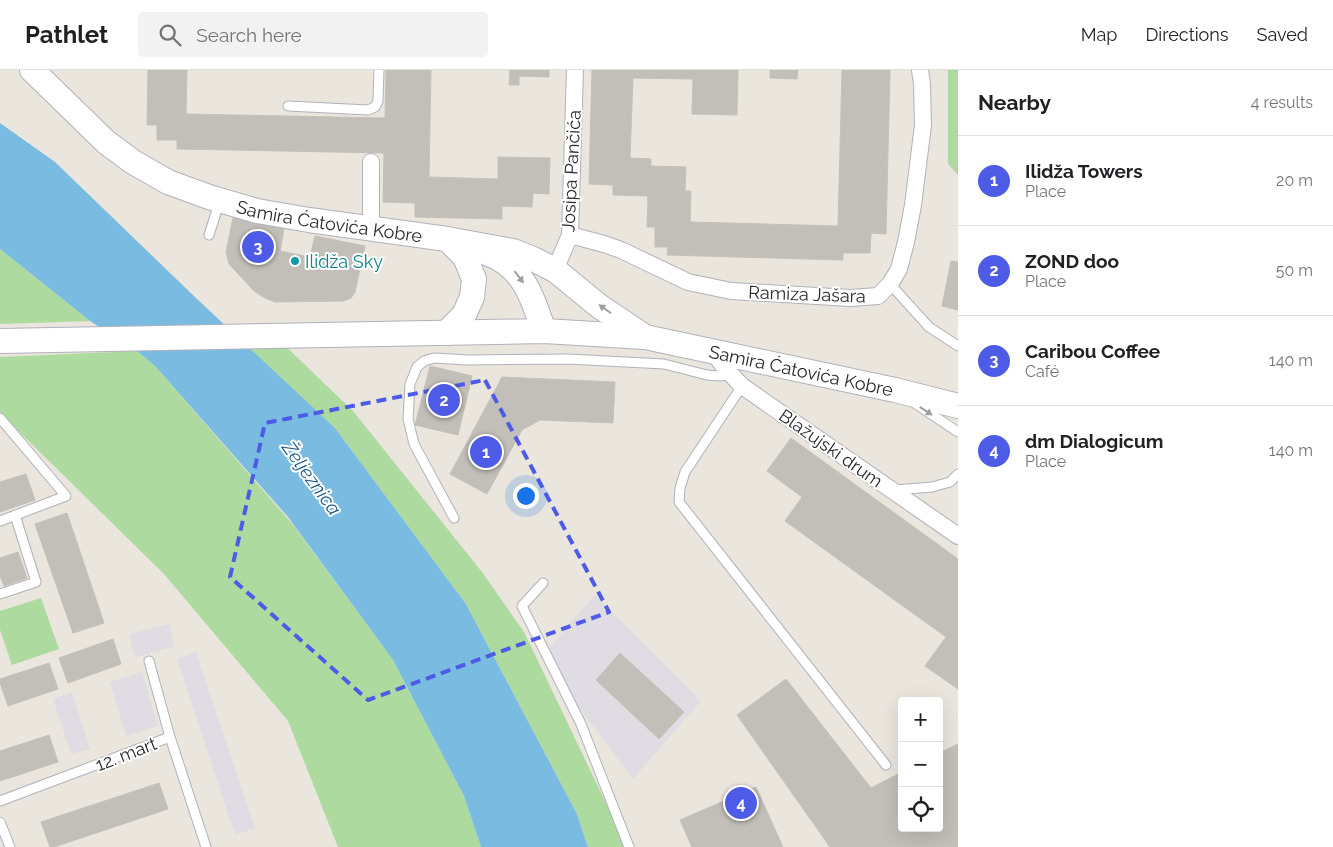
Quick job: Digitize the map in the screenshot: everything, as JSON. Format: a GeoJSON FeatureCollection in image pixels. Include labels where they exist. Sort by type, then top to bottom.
{"type":"FeatureCollection","features":[{"type":"Feature","properties":{"kind":"main road","name":"Samira Ćatovića Kobre"},"geometry":{"type":"LineString","coordinates":[[32,70],[106,142],[133,162],[168,182],[220,200],[266,212],[309,220],[447,239],[513,251],[555,270],[600,306],[645,337]]}},
{"type":"Feature","properties":{"kind":"main road"},"geometry":{"type":"LineString","coordinates":[[447,239],[496,256],[519,274],[532,297],[544,332]]}},
{"type":"Feature","properties":{"kind":"main road"},"geometry":{"type":"LineString","coordinates":[[446,333],[464,315],[472,297],[474,279],[465,257],[447,239]]}},
{"type":"Feature","properties":{"kind":"main road","name":"Samira Ćatovića Kobre"},"geometry":{"type":"LineString","coordinates":[[0,341],[544,332],[645,337],[895,390],[958,406]]}},
{"type":"Feature","properties":{"kind":"street","name":"Josipa Pančića"},"geometry":{"type":"LineString","coordinates":[[555,270],[570,235],[575,70]]}},
{"type":"Feature","properties":{"kind":"street","name":"Ramiza Jašara"},"geometry":{"type":"LineString","coordinates":[[570,235],[620,250],[688,282],[731,291],[850,298],[878,296],[890,284],[899,269],[913,205],[923,125],[920,70]]}},
{"type":"Feature","properties":{"kind":"street"},"geometry":{"type":"LineString","coordinates":[[371,162],[371,228]]}},
{"type":"Feature","properties":{"kind":"street","name":"Blažujski drum"},"geometry":{"type":"LineString","coordinates":[[712,351],[742,386],[958,536]]}},
{"type":"Feature","properties":{"kind":"lane"},"geometry":{"type":"LineString","coordinates":[[288,106],[368,110],[375,106],[378,101],[379,70]]}},
{"type":"Feature","properties":{"kind":"lane"},"geometry":{"type":"LineString","coordinates":[[209,235],[220,200]]}},
{"type":"Feature","properties":{"kind":"lane"},"geometry":{"type":"LineString","coordinates":[[890,284],[929,327],[958,346]]}},
{"type":"Feature","properties":{"kind":"lane"},"geometry":{"type":"LineString","coordinates":[[454,518],[414,444],[408,419],[410,384],[417,367],[424,361],[434,358],[468,360],[568,359],[664,364],[707,375],[720,376],[731,374]]}},
{"type":"Feature","properties":{"kind":"lane"},"geometry":{"type":"LineString","coordinates":[[742,386],[685,472],[680,488],[679,502],[886,765]]}},
{"type":"Feature","properties":{"kind":"lane"},"geometry":{"type":"LineString","coordinates":[[895,390],[958,432]]}},
{"type":"Feature","properties":{"kind":"lane"},"geometry":{"type":"LineString","coordinates":[[0,418],[66,496],[0,520]]}},
{"type":"Feature","properties":{"kind":"lane"},"geometry":{"type":"LineString","coordinates":[[892,490],[932,487],[950,482],[958,474]]}},
{"type":"Feature","properties":{"kind":"lane"},"geometry":{"type":"LineString","coordinates":[[0,594],[36,582],[15,515]]}},
{"type":"Feature","properties":{"kind":"lane"},"geometry":{"type":"LineString","coordinates":[[542,584],[522,606],[580,724],[629,847]]}},
{"type":"Feature","properties":{"kind":"lane"},"geometry":{"type":"LineString","coordinates":[[149,661],[170,737]]}},
{"type":"Feature","properties":{"kind":"lane","name":"12. mart"},"geometry":{"type":"LineString","coordinates":[[0,801],[170,737],[206,847]]}},
{"type":"Feature","properties":{"kind":"lane"},"geometry":{"type":"LineString","coordinates":[[0,822],[10,847]]}},
{"type":"Feature","properties":{"kind":"highlighted area"},"geometry":{"type":"Polygon","coordinates":[[[485,380],[609,612],[368,700],[230,577],[265,423],[485,380]]]}},
{"type":"Feature","properties":{"kind":"shaded area"},"geometry":{"type":"Polygon","coordinates":[[[595,595],[701,701],[633,779],[541,657],[595,595]]]}},
{"type":"Feature","properties":{"kind":"shaded area"},"geometry":{"type":"Polygon","coordinates":[[[169,624],[174,647],[135,657],[129,634],[169,624]]]}},
{"type":"Feature","properties":{"kind":"shaded area"},"geometry":{"type":"Polygon","coordinates":[[[196,652],[255,828],[235,835],[177,659],[196,652]]]}},
{"type":"Feature","properties":{"kind":"shaded area"},"geometry":{"type":"Polygon","coordinates":[[[142,672],[158,726],[126,736],[110,682],[142,672]]]}},
{"type":"Feature","properties":{"kind":"shaded area"},"geometry":{"type":"Polygon","coordinates":[[[72,692],[90,749],[71,754],[53,699],[72,692]]]}},
{"type":"Feature","properties":{"kind":"green space"},"geometry":{"type":"Polygon","coordinates":[[[948,70],[958,70],[958,175],[948,164],[948,70]]]}},
{"type":"Feature","properties":{"kind":"green space"},"geometry":{"type":"Polygon","coordinates":[[[0,249],[90,321],[0,324],[0,249]]]}},
{"type":"Feature","properties":{"kind":"green space"},"geometry":{"type":"Polygon","coordinates":[[[275,336],[353,411],[482,572],[524,632],[627,847],[588,847],[577,814],[466,604],[335,428],[235,337],[275,336]]]}},
{"type":"Feature","properties":{"kind":"green space"},"geometry":{"type":"Polygon","coordinates":[[[137,351],[155,366],[294,526],[393,660],[464,796],[481,847],[338,847],[288,721],[164,574],[0,413],[0,357],[137,351]]]}},
{"type":"Feature","properties":{"kind":"green space"},"geometry":{"type":"Polygon","coordinates":[[[41,598],[59,649],[12,665],[0,630],[0,611],[41,598]]]}},
{"type":"Feature","properties":{"kind":"water","name":"Željeznica"},"geometry":{"type":"Polygon","coordinates":[[[0,123],[55,162],[197,299],[335,428],[466,604],[577,814],[588,847],[481,847],[464,796],[393,660],[288,517],[155,366],[137,351],[90,321],[0,249],[0,123]]]}},
{"type":"Feature","properties":{"kind":"building"},"geometry":{"type":"Polygon","coordinates":[[[148,70],[187,70],[186,114],[385,118],[386,70],[431,70],[429,177],[498,179],[498,157],[550,158],[549,194],[533,193],[532,207],[502,206],[502,219],[415,217],[415,203],[383,202],[384,153],[177,149],[177,140],[157,140],[157,125],[147,125],[148,70]]]}},
{"type":"Feature","properties":{"kind":"building"},"geometry":{"type":"Polygon","coordinates":[[[510,70],[549,70],[549,77],[519,76],[519,85],[509,85],[510,70]]]}},
{"type":"Feature","properties":{"kind":"building"},"geometry":{"type":"Polygon","coordinates":[[[592,70],[738,70],[737,115],[692,114],[693,79],[633,78],[630,158],[651,159],[651,166],[686,167],[685,191],[691,191],[690,222],[838,226],[842,70],[890,70],[886,234],[871,233],[870,253],[843,253],[843,260],[667,255],[668,247],[655,247],[655,227],[647,227],[648,196],[613,195],[613,185],[589,184],[592,70]]]}},
{"type":"Feature","properties":{"kind":"building"},"geometry":{"type":"Polygon","coordinates":[[[770,70],[798,70],[797,79],[770,78],[770,70]]]}},
{"type":"Feature","properties":{"kind":"building","name":"Ilidža Sky"},"geometry":{"type":"Polygon","coordinates":[[[233,218],[284,229],[280,251],[310,257],[315,236],[365,246],[355,292],[351,298],[343,301],[275,302],[265,298],[254,291],[229,264],[226,252],[233,218]]]}},
{"type":"Feature","properties":{"kind":"building"},"geometry":{"type":"Polygon","coordinates":[[[951,261],[958,262],[958,310],[942,306],[951,261]]]}},
{"type":"Feature","properties":{"kind":"building"},"geometry":{"type":"Polygon","coordinates":[[[430,366],[472,376],[458,435],[415,425],[430,366]]]}},
{"type":"Feature","properties":{"kind":"building"},"geometry":{"type":"Polygon","coordinates":[[[502,377],[615,382],[613,423],[540,420],[522,430],[487,494],[450,474],[502,377]]]}},
{"type":"Feature","properties":{"kind":"building"},"geometry":{"type":"Polygon","coordinates":[[[791,438],[958,559],[958,689],[925,666],[946,637],[785,521],[802,497],[767,471],[791,438]]]}},
{"type":"Feature","properties":{"kind":"building"},"geometry":{"type":"Polygon","coordinates":[[[26,474],[35,500],[0,512],[0,482],[26,474]]]}},
{"type":"Feature","properties":{"kind":"building"},"geometry":{"type":"Polygon","coordinates":[[[67,513],[104,623],[73,633],[35,524],[67,513]]]}},
{"type":"Feature","properties":{"kind":"building"},"geometry":{"type":"Polygon","coordinates":[[[18,552],[27,578],[4,586],[0,576],[0,558],[18,552]]]}},
{"type":"Feature","properties":{"kind":"building"},"geometry":{"type":"Polygon","coordinates":[[[113,639],[121,664],[68,683],[59,658],[113,639]]]}},
{"type":"Feature","properties":{"kind":"building"},"geometry":{"type":"Polygon","coordinates":[[[620,653],[684,712],[659,739],[596,680],[620,653]]]}},
{"type":"Feature","properties":{"kind":"building"},"geometry":{"type":"Polygon","coordinates":[[[49,663],[58,689],[8,706],[0,679],[49,663]]]}},
{"type":"Feature","properties":{"kind":"building"},"geometry":{"type":"Polygon","coordinates":[[[786,679],[871,788],[898,774],[898,832],[943,832],[943,751],[958,744],[958,847],[830,847],[737,715],[786,679]]]}},
{"type":"Feature","properties":{"kind":"building"},"geometry":{"type":"Polygon","coordinates":[[[49,735],[58,762],[0,781],[0,751],[49,735]]]}},
{"type":"Feature","properties":{"kind":"building"},"geometry":{"type":"Polygon","coordinates":[[[159,783],[168,809],[50,847],[41,822],[159,783]]]}},
{"type":"Feature","properties":{"kind":"building"},"geometry":{"type":"Polygon","coordinates":[[[756,787],[783,847],[692,847],[680,820],[756,787]]]}},
{"type":"Feature","properties":{"kind":"place","name":"Caribou Coffee"},"geometry":{"type":"Point","coordinates":[258,247]}},
{"type":"Feature","properties":{"kind":"place","name":"Ilidža Sky"},"geometry":{"type":"Point","coordinates":[295,261]}},
{"type":"Feature","properties":{"kind":"place","name":"ZOND doo"},"geometry":{"type":"Point","coordinates":[444,400]}},
{"type":"Feature","properties":{"kind":"place","name":"Ilidža Towers"},"geometry":{"type":"Point","coordinates":[486,452]}},
{"type":"Feature","properties":{"kind":"place","name":"dm Dialogicum"},"geometry":{"type":"Point","coordinates":[741,803]}}]}
